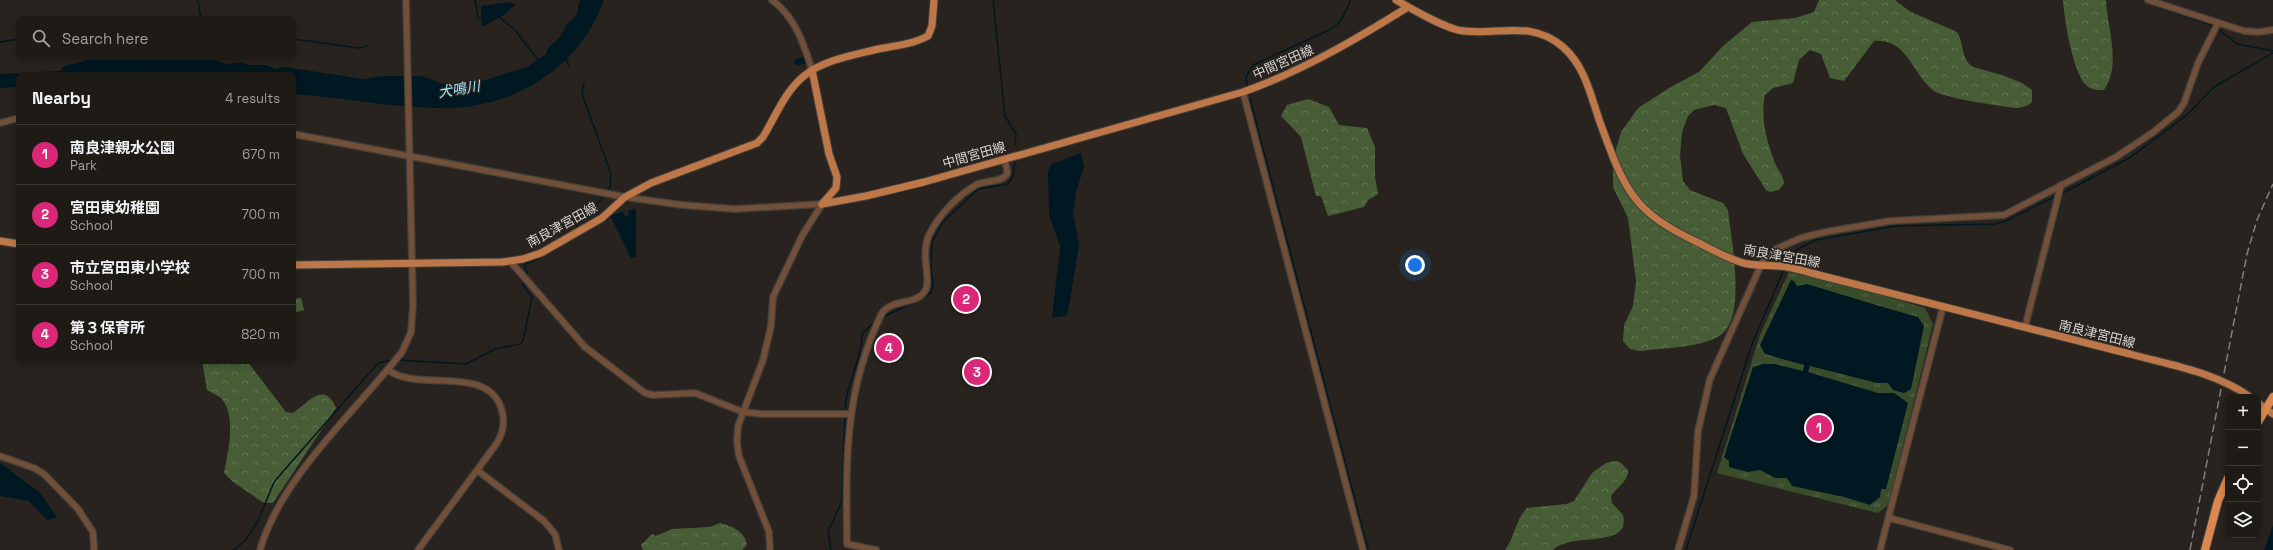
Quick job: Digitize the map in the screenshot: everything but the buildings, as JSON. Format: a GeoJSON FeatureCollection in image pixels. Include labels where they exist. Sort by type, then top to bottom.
{"type":"FeatureCollection","features":[{"type":"Feature","properties":{"kind":"highway"},"geometry":{"type":"LineString","coordinates":[[2265,408],[2273,397]]}},
{"type":"Feature","properties":{"kind":"highway"},"geometry":{"type":"LineString","coordinates":[[2205,550],[2218,501],[2225,485]]}},
{"type":"Feature","properties":{"kind":"main road"},"geometry":{"type":"LineString","coordinates":[[822,204],[836,188],[836,177],[829,154],[812,70],[824,64],[912,42],[928,36],[932,26],[934,0]]}},
{"type":"Feature","properties":{"kind":"main road","name":"南良津宮田線"},"geometry":{"type":"LineString","coordinates":[[1396,0],[1453,28],[1464,31],[1532,31],[1546,35],[1563,47],[1576,62],[1587,83],[1608,145],[1625,185],[1636,202],[1648,214],[1666,227],[1726,256],[1743,263],[1790,268],[2130,354],[2207,375],[2227,383],[2245,394]]}},
{"type":"Feature","properties":{"kind":"main road","name":"中間宮田線"},"geometry":{"type":"LineString","coordinates":[[822,204],[897,189],[1243,92],[1271,82],[1324,58],[1408,7]]}},
{"type":"Feature","properties":{"kind":"main road","name":"南良津宮田線"},"geometry":{"type":"LineString","coordinates":[[296,265],[412,264],[522,260],[541,252],[602,218],[625,197],[651,183],[758,143],[794,86],[812,70]]}},
{"type":"Feature","properties":{"kind":"main road"},"geometry":{"type":"LineString","coordinates":[[0,241],[16,244]]}},
{"type":"Feature","properties":{"kind":"street"},"geometry":{"type":"LineString","coordinates":[[260,550],[271,519],[300,473],[388,370],[402,352],[411,332],[412,264],[408,156],[406,0]]}},
{"type":"Feature","properties":{"kind":"street"},"geometry":{"type":"LineString","coordinates":[[772,0],[792,21],[805,46],[812,70]]}},
{"type":"Feature","properties":{"kind":"street"},"geometry":{"type":"LineString","coordinates":[[2150,0],[2250,32],[2273,30]]}},
{"type":"Feature","properties":{"kind":"street"},"geometry":{"type":"LineString","coordinates":[[1678,550],[1694,496],[1698,431],[1710,379],[1761,265],[1769,254],[1776,249],[1811,234],[1890,221],[2004,215],[2119,155],[2172,118],[2184,103],[2198,63],[2218,23]]}},
{"type":"Feature","properties":{"kind":"street"},"geometry":{"type":"LineString","coordinates":[[1243,92],[1363,550]]}},
{"type":"Feature","properties":{"kind":"street"},"geometry":{"type":"LineString","coordinates":[[0,123],[16,119]]}},
{"type":"Feature","properties":{"kind":"street"},"geometry":{"type":"LineString","coordinates":[[296,135],[625,197],[682,205],[735,209],[822,204]]}},
{"type":"Feature","properties":{"kind":"street"},"geometry":{"type":"LineString","coordinates":[[876,550],[846,544],[847,414],[864,359],[882,314],[890,305],[913,300],[924,291],[927,284],[925,249],[933,226],[971,188],[983,182],[1000,179],[1005,175],[1007,169],[1004,159]]}},
{"type":"Feature","properties":{"kind":"street"},"geometry":{"type":"LineString","coordinates":[[2025,328],[2061,185]]}},
{"type":"Feature","properties":{"kind":"street"},"geometry":{"type":"LineString","coordinates":[[770,550],[769,532],[739,456],[737,434],[743,412],[763,360],[771,326],[773,297],[802,236],[822,204]]}},
{"type":"Feature","properties":{"kind":"street"},"geometry":{"type":"LineString","coordinates":[[510,261],[584,347],[645,393],[653,395],[695,393],[743,412],[774,414],[847,414]]}},
{"type":"Feature","properties":{"kind":"street"},"geometry":{"type":"LineString","coordinates":[[1880,550],[1942,307]]}},
{"type":"Feature","properties":{"kind":"street"},"geometry":{"type":"LineString","coordinates":[[388,370],[406,379],[472,383],[485,388],[500,404],[504,421],[501,437],[478,471],[418,550]]}},
{"type":"Feature","properties":{"kind":"street"},"geometry":{"type":"LineString","coordinates":[[0,456],[34,468],[44,474],[78,509],[93,532],[94,550]]}},
{"type":"Feature","properties":{"kind":"street"},"geometry":{"type":"LineString","coordinates":[[478,471],[544,521],[555,534],[559,550]]}},
{"type":"Feature","properties":{"kind":"street"},"geometry":{"type":"LineString","coordinates":[[1889,518],[2010,550]]}},
{"type":"Feature","properties":{"kind":"green space"},"geometry":{"type":"Polygon","coordinates":[[[1819,0],[1895,0],[1909,11],[1957,32],[1966,60],[1973,67],[2002,75],[2022,83],[2032,90],[2032,102],[2020,108],[2015,108],[1940,94],[1926,84],[1902,51],[1895,45],[1885,42],[1874,41],[1844,81],[1830,78],[1821,54],[1810,50],[1799,60],[1793,83],[1773,88],[1765,95],[1763,112],[1765,130],[1772,155],[1776,166],[1783,177],[1784,183],[1779,190],[1770,192],[1766,190],[1743,154],[1726,108],[1714,105],[1694,110],[1688,116],[1682,132],[1680,156],[1683,181],[1690,190],[1723,203],[1728,210],[1734,256],[1734,309],[1730,323],[1723,333],[1706,342],[1640,351],[1630,349],[1623,341],[1624,325],[1633,306],[1636,281],[1628,218],[1613,187],[1613,160],[1621,132],[1638,108],[1669,88],[1699,72],[1723,46],[1752,22],[1795,18],[1814,12],[1819,0]]]}},
{"type":"Feature","properties":{"kind":"green space"},"geometry":{"type":"Polygon","coordinates":[[[2063,0],[2106,0],[2113,58],[2112,70],[2104,90],[2095,90],[2087,86],[2077,70],[2067,32],[2063,0]]]}},
{"type":"Feature","properties":{"kind":"green space"},"geometry":{"type":"Polygon","coordinates":[[[1308,99],[1329,107],[1339,125],[1367,128],[1375,147],[1375,177],[1378,194],[1368,200],[1364,207],[1328,216],[1321,196],[1316,196],[1301,137],[1281,116],[1287,105],[1308,99]]]}},
{"type":"Feature","properties":{"kind":"green space"},"geometry":{"type":"Polygon","coordinates":[[[1789,272],[1879,294],[1925,308],[1933,324],[1888,505],[1878,513],[1717,473],[1760,335],[1789,272]]]}},
{"type":"Feature","properties":{"kind":"green space"},"geometry":{"type":"Polygon","coordinates":[[[301,298],[304,310],[296,312],[296,299],[301,298]]]}},
{"type":"Feature","properties":{"kind":"green space"},"geometry":{"type":"Polygon","coordinates":[[[203,364],[249,364],[286,412],[293,413],[316,396],[321,395],[326,396],[331,400],[336,408],[273,503],[264,503],[233,482],[224,473],[230,434],[229,414],[221,398],[207,390],[203,364]]]}},
{"type":"Feature","properties":{"kind":"green space"},"geometry":{"type":"Polygon","coordinates":[[[1614,461],[1620,462],[1628,470],[1626,478],[1611,496],[1612,503],[1623,515],[1623,526],[1618,533],[1598,538],[1573,541],[1562,544],[1553,550],[1505,550],[1520,518],[1527,508],[1566,504],[1574,501],[1592,473],[1606,463],[1614,461]]]}},
{"type":"Feature","properties":{"kind":"green space"},"geometry":{"type":"Polygon","coordinates":[[[720,523],[741,533],[746,540],[747,545],[742,550],[643,550],[641,545],[652,534],[656,536],[672,529],[710,527],[720,523]]]}},
{"type":"Feature","properties":{"kind":"water"},"geometry":{"type":"Polygon","coordinates":[[[580,0],[604,0],[592,25],[577,47],[559,66],[538,82],[515,94],[489,102],[463,107],[417,107],[296,94],[296,72],[40,72],[60,71],[64,66],[88,60],[208,60],[219,61],[225,64],[242,62],[249,65],[265,65],[276,69],[285,67],[363,79],[382,76],[422,76],[442,84],[476,83],[527,67],[546,54],[548,48],[560,37],[566,25],[576,16],[580,0]]]}},
{"type":"Feature","properties":{"kind":"water"},"geometry":{"type":"Polygon","coordinates":[[[510,2],[515,5],[504,15],[482,27],[481,6],[510,2]]]}},
{"type":"Feature","properties":{"kind":"water"},"geometry":{"type":"Polygon","coordinates":[[[804,57],[806,64],[796,65],[794,63],[795,59],[804,57]]]}},
{"type":"Feature","properties":{"kind":"water"},"geometry":{"type":"Polygon","coordinates":[[[16,73],[16,82],[0,84],[0,74],[16,73]]]}},
{"type":"Feature","properties":{"kind":"water"},"geometry":{"type":"Polygon","coordinates":[[[1081,153],[1084,167],[1076,191],[1073,214],[1079,245],[1068,312],[1066,316],[1052,318],[1060,246],[1049,215],[1048,171],[1052,164],[1081,153]]]}},
{"type":"Feature","properties":{"kind":"water"},"geometry":{"type":"Polygon","coordinates":[[[636,208],[636,257],[631,258],[610,215],[623,212],[625,217],[629,215],[628,211],[636,208]]]}},
{"type":"Feature","properties":{"kind":"water"},"geometry":{"type":"Polygon","coordinates":[[[1791,280],[1794,281],[1797,286],[1807,284],[1918,317],[1924,326],[1911,389],[1904,393],[1893,390],[1888,383],[1877,383],[1810,366],[1808,372],[1878,393],[1894,393],[1908,403],[1886,489],[1881,489],[1880,497],[1870,505],[1844,497],[1792,486],[1787,478],[1775,478],[1760,470],[1748,472],[1729,467],[1729,461],[1724,457],[1753,367],[1763,364],[1775,364],[1803,371],[1804,365],[1765,354],[1760,345],[1791,280]]]}},
{"type":"Feature","properties":{"kind":"water"},"geometry":{"type":"Polygon","coordinates":[[[0,463],[40,493],[57,517],[47,520],[29,501],[0,496],[0,463]]]}},
{"type":"Feature","properties":{"kind":"water"},"geometry":{"type":"Polygon","coordinates":[[[2273,525],[2273,550],[2264,550],[2273,525]]]}},
{"type":"Feature","properties":{"kind":"waterway"},"geometry":{"type":"LineString","coordinates":[[198,0],[201,16]]}},
{"type":"Feature","properties":{"kind":"waterway"},"geometry":{"type":"LineString","coordinates":[[475,0],[478,18],[481,18]]}},
{"type":"Feature","properties":{"kind":"waterway"},"geometry":{"type":"LineString","coordinates":[[993,0],[1005,116],[1016,134],[1015,145]]}},
{"type":"Feature","properties":{"kind":"waterway"},"geometry":{"type":"LineString","coordinates":[[1247,85],[1246,77],[1253,65],[1329,30],[1340,22],[1351,0]]}},
{"type":"Feature","properties":{"kind":"waterway"},"geometry":{"type":"LineString","coordinates":[[2159,7],[2214,26]]}},
{"type":"Feature","properties":{"kind":"waterway"},"geometry":{"type":"LineString","coordinates":[[499,17],[515,30],[539,61]]}},
{"type":"Feature","properties":{"kind":"waterway"},"geometry":{"type":"LineString","coordinates":[[2217,28],[2237,44],[2273,51]]}},
{"type":"Feature","properties":{"kind":"waterway"},"geometry":{"type":"LineString","coordinates":[[0,42],[16,39]]}},
{"type":"Feature","properties":{"kind":"waterway"},"geometry":{"type":"LineString","coordinates":[[296,39],[359,48],[367,46]]}},
{"type":"Feature","properties":{"kind":"waterway"},"geometry":{"type":"LineString","coordinates":[[2061,194],[2131,157],[2188,114],[2214,87],[2273,53]]}},
{"type":"Feature","properties":{"kind":"waterway"},"geometry":{"type":"LineString","coordinates":[[566,59],[569,66]]}},
{"type":"Feature","properties":{"kind":"waterway","name":"犬鳴川"},"geometry":{"type":"LineString","coordinates":[[0,84],[16,83]]}},
{"type":"Feature","properties":{"kind":"waterway"},"geometry":{"type":"LineString","coordinates":[[584,83],[582,94],[611,174],[610,187],[607,192]]}},
{"type":"Feature","properties":{"kind":"waterway"},"geometry":{"type":"LineString","coordinates":[[1250,99],[1368,550]]}},
{"type":"Feature","properties":{"kind":"waterway"},"geometry":{"type":"LineString","coordinates":[[922,298],[931,293],[933,285],[931,270],[932,242],[943,222],[978,189],[1008,184],[1013,176],[1015,162]]}},
{"type":"Feature","properties":{"kind":"waterway"},"geometry":{"type":"LineString","coordinates":[[576,230],[578,222],[605,195]]}},
{"type":"Feature","properties":{"kind":"waterway"},"geometry":{"type":"LineString","coordinates":[[1787,264],[1798,249],[1816,240],[1895,226],[1995,224],[2006,221],[2056,196]]}},
{"type":"Feature","properties":{"kind":"waterway"},"geometry":{"type":"LineString","coordinates":[[526,275],[527,272],[524,264],[538,259],[574,237]]}},
{"type":"Feature","properties":{"kind":"waterway"},"geometry":{"type":"LineString","coordinates":[[1686,550],[1752,344],[1784,269]]}},
{"type":"Feature","properties":{"kind":"waterway"},"geometry":{"type":"LineString","coordinates":[[397,360],[466,364],[495,349],[520,344],[523,341],[532,297],[523,285],[524,281]]}},
{"type":"Feature","properties":{"kind":"waterway"},"geometry":{"type":"LineString","coordinates":[[881,318],[915,302]]}},
{"type":"Feature","properties":{"kind":"waterway"},"geometry":{"type":"LineString","coordinates":[[845,412],[848,392],[859,354],[862,334],[878,319]]}},
{"type":"Feature","properties":{"kind":"waterway"},"geometry":{"type":"LineString","coordinates":[[234,550],[245,541],[258,521],[274,482],[378,363],[393,360]]}},
{"type":"Feature","properties":{"kind":"waterway"},"geometry":{"type":"LineString","coordinates":[[831,550],[828,532],[842,501],[845,416]]}},
{"type":"Feature","properties":{"kind":"railway"},"geometry":{"type":"LineString","coordinates":[[2190,550],[2247,254],[2257,220],[2273,184]]}},
{"type":"Feature","properties":{"kind":"place","name":"宮田東幼稚園"},"geometry":{"type":"Point","coordinates":[966,299]}},
{"type":"Feature","properties":{"kind":"place","name":"第３保育所"},"geometry":{"type":"Point","coordinates":[889,348]}},
{"type":"Feature","properties":{"kind":"place","name":"市立宮田東小学校"},"geometry":{"type":"Point","coordinates":[977,372]}},
{"type":"Feature","properties":{"kind":"place","name":"南良津親水公園"},"geometry":{"type":"Point","coordinates":[1819,428]}}]}
